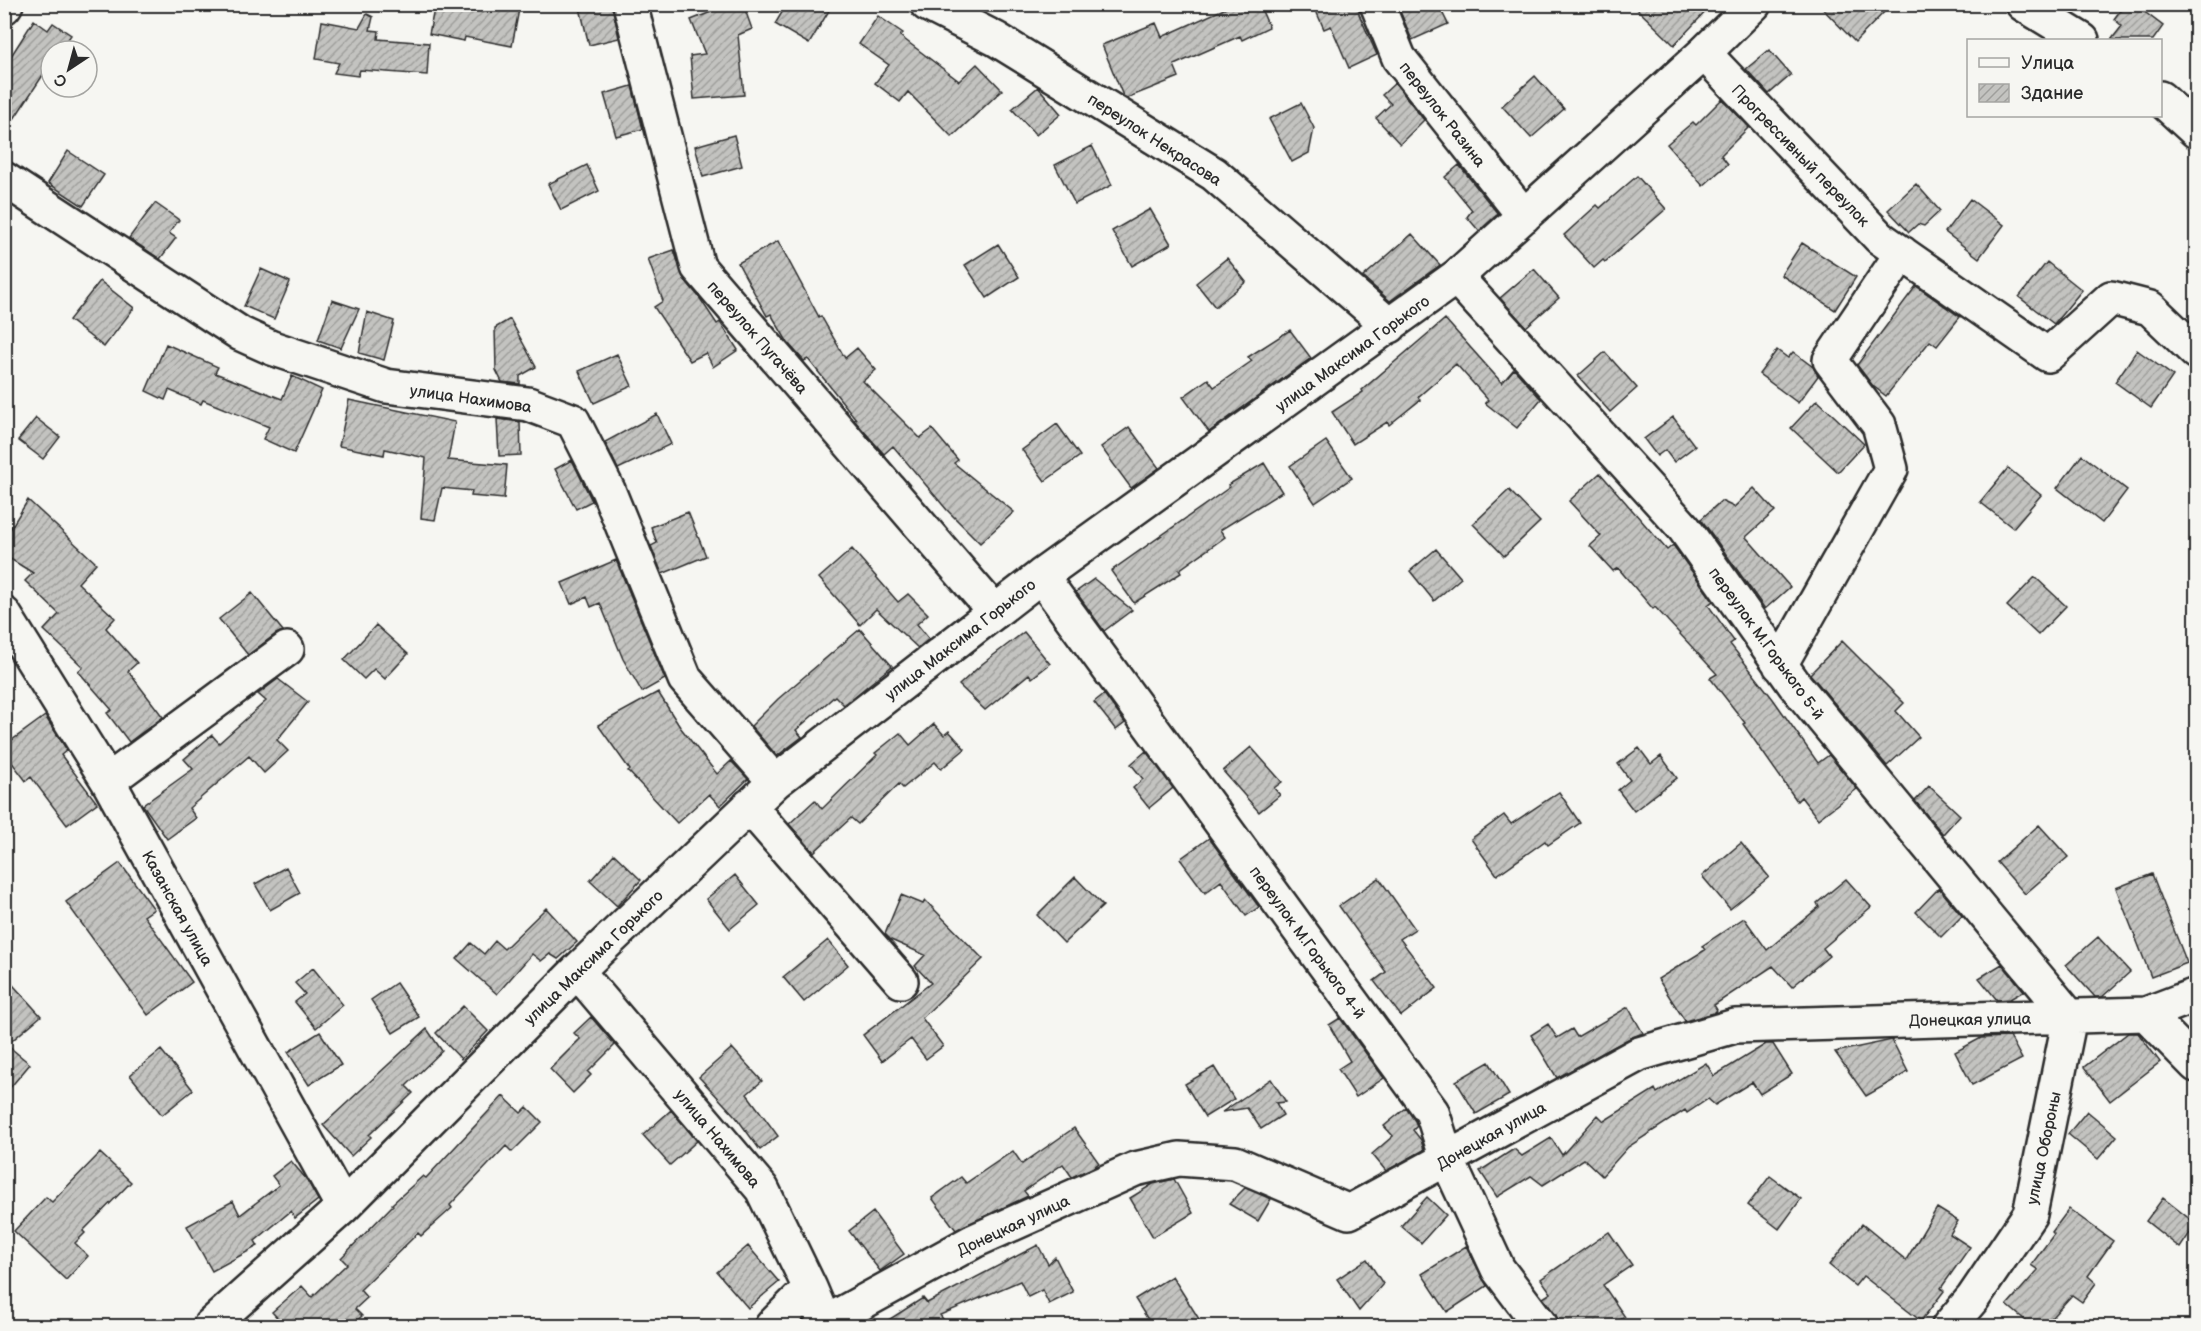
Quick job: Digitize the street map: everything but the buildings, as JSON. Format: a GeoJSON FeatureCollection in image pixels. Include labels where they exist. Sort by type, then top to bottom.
{"type":"FeatureCollection","features":[{"type":"Feature","properties":{"kind":"street","name":"переулок Пугачёва"},"geometry":{"type":"LineString","coordinates":[[630,4],[698,267],[995,612]]}},
{"type":"Feature","properties":{"kind":"street","name":"переулок Некрасова"},"geometry":{"type":"LineString","coordinates":[[927,4],[996,39],[1214,174],[1390,326]]}},
{"type":"Feature","properties":{"kind":"street","name":"переулок Разина"},"geometry":{"type":"LineString","coordinates":[[1377,4],[1399,58],[1524,216]]}},
{"type":"Feature","properties":{"kind":"street","name":"улица Максима Горького"},"geometry":{"type":"LineString","coordinates":[[210,1326],[245,1315],[343,1207],[577,971],[775,782],[1041,576],[1456,277],[1704,53],[1754,4]]}},
{"type":"Feature","properties":{"kind":"street"},"geometry":{"type":"LineString","coordinates":[[2023,4],[2080,39]]}},
{"type":"Feature","properties":{"kind":"street","name":"Прогрессивный переулок"},"geometry":{"type":"LineString","coordinates":[[1704,53],[1880,238],[2048,355],[2111,298],[2150,308],[2196,351]]}},
{"type":"Feature","properties":{"kind":"street"},"geometry":{"type":"LineString","coordinates":[[2162,100],[2196,131]]}},
{"type":"Feature","properties":{"kind":"street","name":"улица Нахимова"},"geometry":{"type":"LineString","coordinates":[[4,179],[242,334],[272,348],[386,386],[528,404],[573,421],[608,490],[685,679],[775,782]]}},
{"type":"Feature","properties":{"kind":"street"},"geometry":{"type":"LineString","coordinates":[[1780,665],[1891,469],[1879,425],[1830,360],[1902,253]]}},
{"type":"Feature","properties":{"kind":"street","name":"переулок М.Горького 5-й"},"geometry":{"type":"LineString","coordinates":[[1456,277],[1684,528],[1780,665],[1817,713],[2070,1017]]}},
{"type":"Feature","properties":{"kind":"street","name":"переулок М.Горького 4-й"},"geometry":{"type":"LineString","coordinates":[[1041,576],[1432,1112],[1447,1159],[1498,1269],[1541,1326]]}},
{"type":"Feature","properties":{"kind":"street","name":"Казанская улица"},"geometry":{"type":"LineString","coordinates":[[4,614],[108,781],[343,1207]]}},
{"type":"Feature","properties":{"kind":"street"},"geometry":{"type":"LineString","coordinates":[[108,781],[287,649]]}},
{"type":"Feature","properties":{"kind":"street"},"geometry":{"type":"LineString","coordinates":[[748,806],[901,981]]}},
{"type":"Feature","properties":{"kind":"street","name":"улица Нахимова"},"geometry":{"type":"LineString","coordinates":[[577,971],[762,1189],[826,1325]]}},
{"type":"Feature","properties":{"kind":"street","name":"Донецкая улица"},"geometry":{"type":"LineString","coordinates":[[826,1325],[974,1241],[1135,1169],[1179,1159],[1235,1163],[1349,1212],[1639,1054],[1735,1026],[1840,1021],[2146,1014],[2196,995]]}},
{"type":"Feature","properties":{"kind":"street"},"geometry":{"type":"LineString","coordinates":[[2146,1014],[2196,1065]]}},
{"type":"Feature","properties":{"kind":"street","name":"улица Обороны"},"geometry":{"type":"LineString","coordinates":[[1949,1326],[1973,1298],[2030,1214],[2070,1017]]}},
{"type":"Feature","properties":{"kind":"street"},"geometry":{"type":"LineString","coordinates":[[772,1326],[810,1288]]}}]}
